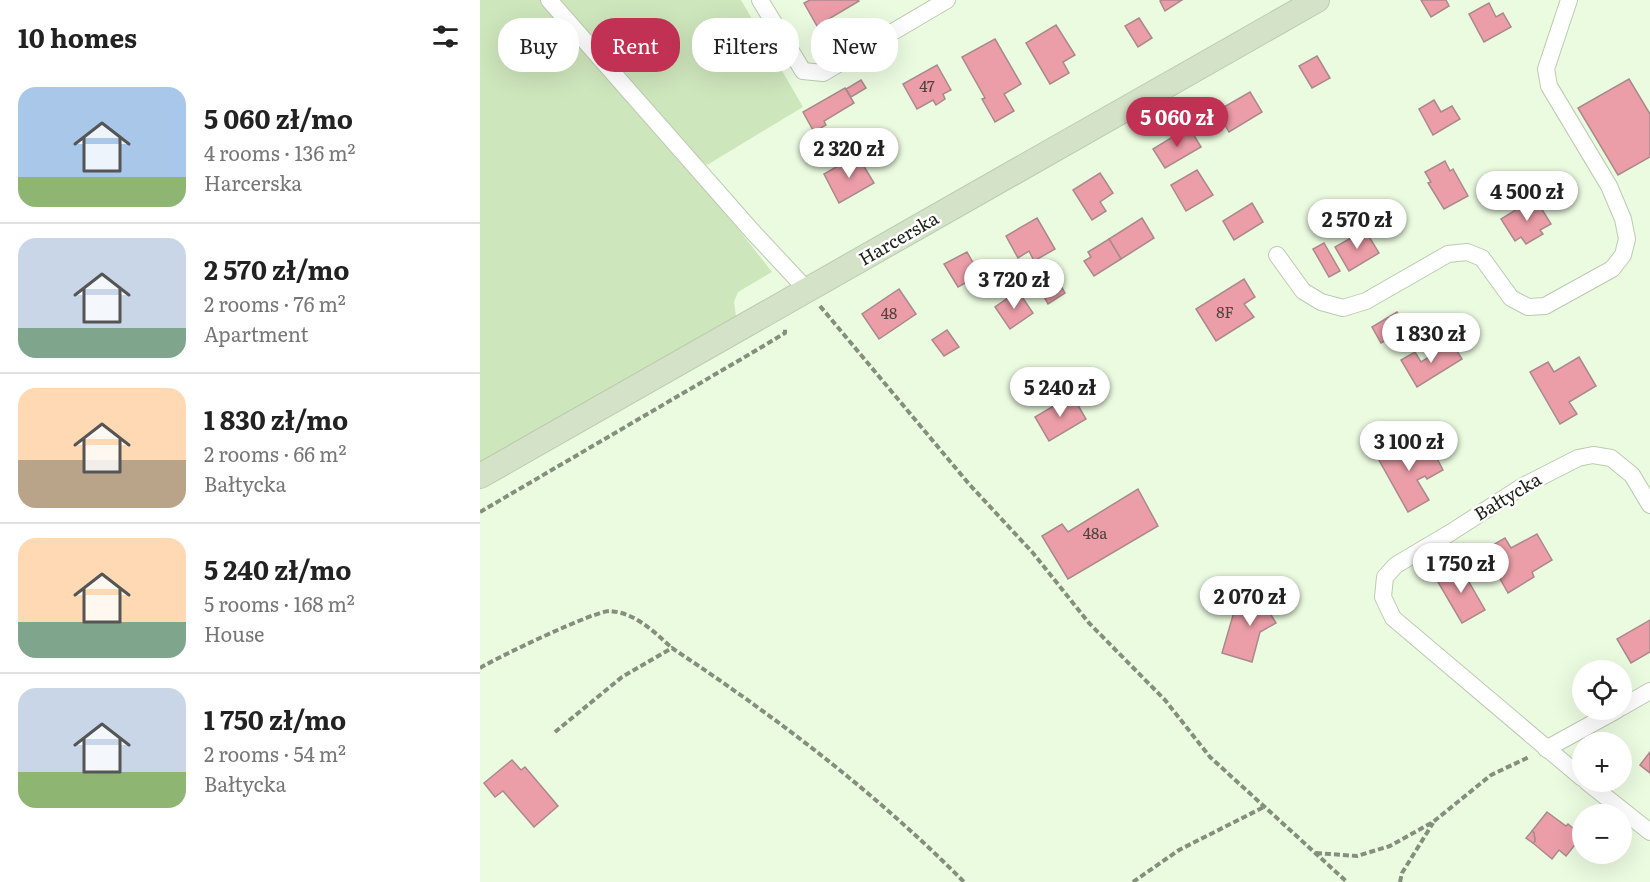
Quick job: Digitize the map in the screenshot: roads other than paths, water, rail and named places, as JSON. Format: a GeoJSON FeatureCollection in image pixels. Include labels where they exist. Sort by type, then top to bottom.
{"type":"FeatureCollection","features":[{"type":"Feature","properties":{"kind":"street"},"geometry":{"type":"LineString","coordinates":[[549,0],[752,231],[807,290]]}},
{"type":"Feature","properties":{"kind":"street"},"geometry":{"type":"LineString","coordinates":[[760,0],[803,71],[823,73],[947,0]]}},
{"type":"Feature","properties":{"kind":"street","name":"Harcerska"},"geometry":{"type":"LineString","coordinates":[[480,476],[1317,0]]}},
{"type":"Feature","properties":{"kind":"street"},"geometry":{"type":"LineString","coordinates":[[1277,255],[1303,291],[1321,302],[1343,308],[1366,301],[1448,254],[1467,252],[1482,258],[1512,298],[1527,307],[1545,306],[1612,269],[1623,255],[1627,239],[1623,219],[1609,186],[1549,86],[1546,69],[1569,0]]}},
{"type":"Feature","properties":{"kind":"street","name":"Bałtycka"},"geometry":{"type":"LineString","coordinates":[[1572,770],[1393,618],[1383,597],[1385,578],[1396,565],[1523,486],[1578,458],[1593,455],[1611,458],[1632,475],[1650,505]]}},
{"type":"Feature","properties":{"kind":"street"},"geometry":{"type":"LineString","coordinates":[[1632,701],[1650,691]]}},
{"type":"Feature","properties":{"kind":"street"},"geometry":{"type":"LineString","coordinates":[[1546,749],[1599,720]]}},
{"type":"Feature","properties":{"kind":"street"},"geometry":{"type":"LineString","coordinates":[[1600,792],[1650,832]]}}]}
